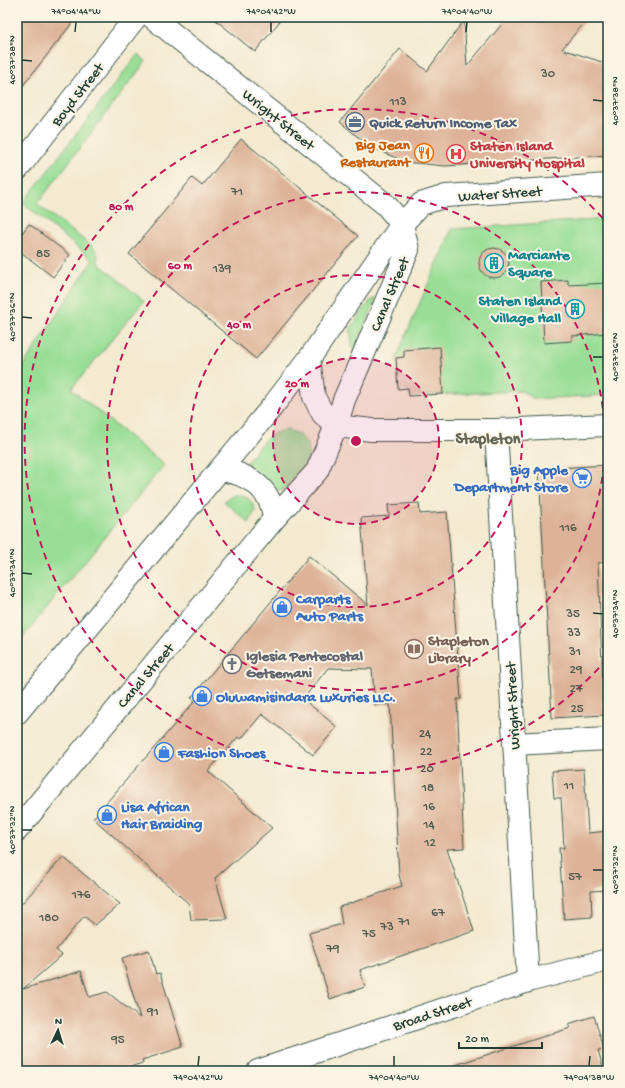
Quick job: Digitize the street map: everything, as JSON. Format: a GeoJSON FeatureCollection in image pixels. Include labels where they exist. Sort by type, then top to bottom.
{"type":"FeatureCollection","features":[{"type":"Feature","properties":{"kind":"street","name":"Boyd Street"},"geometry":{"type":"LineString","coordinates":[[17,170],[136,17]]}},
{"type":"Feature","properties":{"kind":"street","name":"Wright Street"},"geometry":{"type":"LineString","coordinates":[[152,17],[386,205],[402,224]]}},
{"type":"Feature","properties":{"kind":"street","name":"Water Street"},"geometry":{"type":"LineString","coordinates":[[402,224],[421,204],[446,196],[608,185]]}},
{"type":"Feature","properties":{"kind":"street","name":"Canal Street"},"geometry":{"type":"LineString","coordinates":[[17,713],[220,470],[309,359],[402,224]]}},
{"type":"Feature","properties":{"kind":"street","name":"Canal Street"},"geometry":{"type":"LineString","coordinates":[[17,830],[274,519],[317,471],[336,426],[344,400],[408,250],[402,224]]}},
{"type":"Feature","properties":{"kind":"street"},"geometry":{"type":"LineString","coordinates":[[309,359],[314,397],[323,414],[336,426],[372,430],[496,430],[608,425]]}},
{"type":"Feature","properties":{"kind":"street","name":"Wright Street"},"geometry":{"type":"LineString","coordinates":[[496,430],[528,982]]}},
{"type":"Feature","properties":{"kind":"street"},"geometry":{"type":"LineString","coordinates":[[220,470],[240,475],[260,487],[265,492],[273,507],[274,519]]}},
{"type":"Feature","properties":{"kind":"street"},"geometry":{"type":"LineString","coordinates":[[514,744],[608,740]]}},
{"type":"Feature","properties":{"kind":"street","name":"Broad Street"},"geometry":{"type":"LineString","coordinates":[[258,1071],[528,982],[608,960]]}},
{"type":"Feature","properties":{"kind":"green space"},"geometry":{"type":"Polygon","coordinates":[[[138,54],[146,61],[37,204],[94,248],[98,256],[98,263],[144,301],[71,389],[164,465],[17,644],[17,375],[93,260],[23,203],[138,54]]]}},
{"type":"Feature","properties":{"kind":"green space"},"geometry":{"type":"Polygon","coordinates":[[[608,219],[608,395],[534,399],[522,391],[409,396],[408,389],[398,389],[396,358],[452,229],[608,219]]]}},
{"type":"Feature","properties":{"kind":"green space"},"geometry":{"type":"Polygon","coordinates":[[[374,298],[375,302],[353,353],[350,329],[370,301],[374,298]]]}},
{"type":"Feature","properties":{"kind":"green space"},"geometry":{"type":"Polygon","coordinates":[[[287,430],[297,434],[305,441],[309,450],[309,455],[300,473],[283,490],[278,491],[245,465],[258,447],[267,438],[279,431],[287,430]]]}},
{"type":"Feature","properties":{"kind":"green space"},"geometry":{"type":"Polygon","coordinates":[[[234,495],[248,498],[252,503],[255,511],[249,523],[224,501],[234,495]]]}},
{"type":"Feature","properties":{"kind":"building"},"geometry":{"type":"Polygon","coordinates":[[[17,17],[77,17],[17,93],[17,17]]]}},
{"type":"Feature","properties":{"kind":"building"},"geometry":{"type":"Polygon","coordinates":[[[212,17],[283,17],[255,52],[212,17]]]}},
{"type":"Feature","properties":{"kind":"building"},"geometry":{"type":"Polygon","coordinates":[[[508,17],[589,17],[562,49],[608,64],[608,155],[445,166],[405,162],[369,146],[340,122],[400,49],[427,71],[464,20],[467,66],[508,17]]]}},
{"type":"Feature","properties":{"kind":"building"},"geometry":{"type":"Polygon","coordinates":[[[241,139],[358,236],[256,359],[129,254],[192,178],[202,186],[241,139]]]}},
{"type":"Feature","properties":{"kind":"building"},"geometry":{"type":"Polygon","coordinates":[[[29,224],[70,255],[53,277],[17,249],[17,240],[29,224]]]}},
{"type":"Feature","properties":{"kind":"building","name":"Marciante Square"},"geometry":{"type":"Polygon","coordinates":[[[494,248],[505,252],[509,263],[505,274],[494,278],[483,274],[479,263],[483,252],[494,248]]]}},
{"type":"Feature","properties":{"kind":"building","name":"Staten Island Village Hall"},"geometry":{"type":"Polygon","coordinates":[[[568,280],[568,285],[608,283],[608,333],[572,336],[572,341],[544,343],[541,282],[568,280]]]}},
{"type":"Feature","properties":{"kind":"building"},"geometry":{"type":"Polygon","coordinates":[[[440,347],[443,394],[409,396],[408,388],[398,389],[396,358],[404,357],[404,350],[440,347]]]}},
{"type":"Feature","properties":{"kind":"building"},"geometry":{"type":"Polygon","coordinates":[[[608,465],[608,562],[598,563],[604,715],[552,718],[539,469],[608,465]]]}},
{"type":"Feature","properties":{"kind":"building"},"geometry":{"type":"Polygon","coordinates":[[[419,503],[420,514],[447,512],[461,699],[457,699],[464,848],[447,849],[474,931],[360,970],[365,987],[330,999],[309,933],[342,924],[339,907],[402,886],[399,875],[390,704],[375,705],[372,669],[328,668],[303,699],[337,727],[313,755],[262,714],[241,739],[238,737],[208,771],[272,828],[215,878],[227,919],[191,920],[189,904],[93,818],[195,701],[191,698],[309,556],[368,605],[361,518],[389,516],[388,505],[419,503]]]}},
{"type":"Feature","properties":{"kind":"building"},"geometry":{"type":"Polygon","coordinates":[[[584,769],[588,833],[608,831],[608,890],[591,891],[592,917],[564,919],[559,848],[564,848],[561,798],[554,798],[552,771],[584,769]]]}},
{"type":"Feature","properties":{"kind":"building"},"geometry":{"type":"Polygon","coordinates":[[[63,857],[120,904],[95,925],[84,916],[56,950],[62,955],[23,989],[81,971],[89,997],[107,992],[140,1018],[122,958],[149,950],[156,974],[160,973],[183,1047],[142,1060],[143,1063],[115,1071],[17,1071],[17,909],[63,857]]]}},
{"type":"Feature","properties":{"kind":"building"},"geometry":{"type":"Polygon","coordinates":[[[594,1016],[604,1049],[598,1050],[604,1071],[452,1071],[452,1066],[570,1028],[568,1024],[594,1016]]]}},
{"type":"Feature","properties":{"kind":"place","name":"Quick Return Income Tax"},"geometry":{"type":"Point","coordinates":[355,122]}},
{"type":"Feature","properties":{"kind":"place","name":"Big Jean Restaurant"},"geometry":{"type":"Point","coordinates":[424,153]}},
{"type":"Feature","properties":{"kind":"place","name":"Staten Island University Hospital"},"geometry":{"type":"Point","coordinates":[456,154]}},
{"type":"Feature","properties":{"kind":"place","name":"Marciante Square"},"geometry":{"type":"Point","coordinates":[494,263]}},
{"type":"Feature","properties":{"kind":"place","name":"Staten Island Village Hall"},"geometry":{"type":"Point","coordinates":[575,309]}},
{"type":"Feature","properties":{"kind":"place","name":"Big Apple Department Store"},"geometry":{"type":"Point","coordinates":[582,478]}},
{"type":"Feature","properties":{"kind":"place","name":"Carparts Auto Parts"},"geometry":{"type":"Point","coordinates":[282,607]}},
{"type":"Feature","properties":{"kind":"place","name":"Stapleton Library"},"geometry":{"type":"Point","coordinates":[414,649]}},
{"type":"Feature","properties":{"kind":"place","name":"Iglesia Pentecostal Getsemani"},"geometry":{"type":"Point","coordinates":[232,664]}},
{"type":"Feature","properties":{"kind":"place","name":"Oluwamisindara Luxuries LLC."},"geometry":{"type":"Point","coordinates":[202,696]}},
{"type":"Feature","properties":{"kind":"place","name":"Fashion Shoes"},"geometry":{"type":"Point","coordinates":[164,752]}},
{"type":"Feature","properties":{"kind":"place","name":"Lisa African Hair Braiding"},"geometry":{"type":"Point","coordinates":[107,815]}},
{"type":"Feature","properties":{"kind":"district","name":"Stapleton"},"geometry":{"type":"Point","coordinates":[488,437]}}]}
